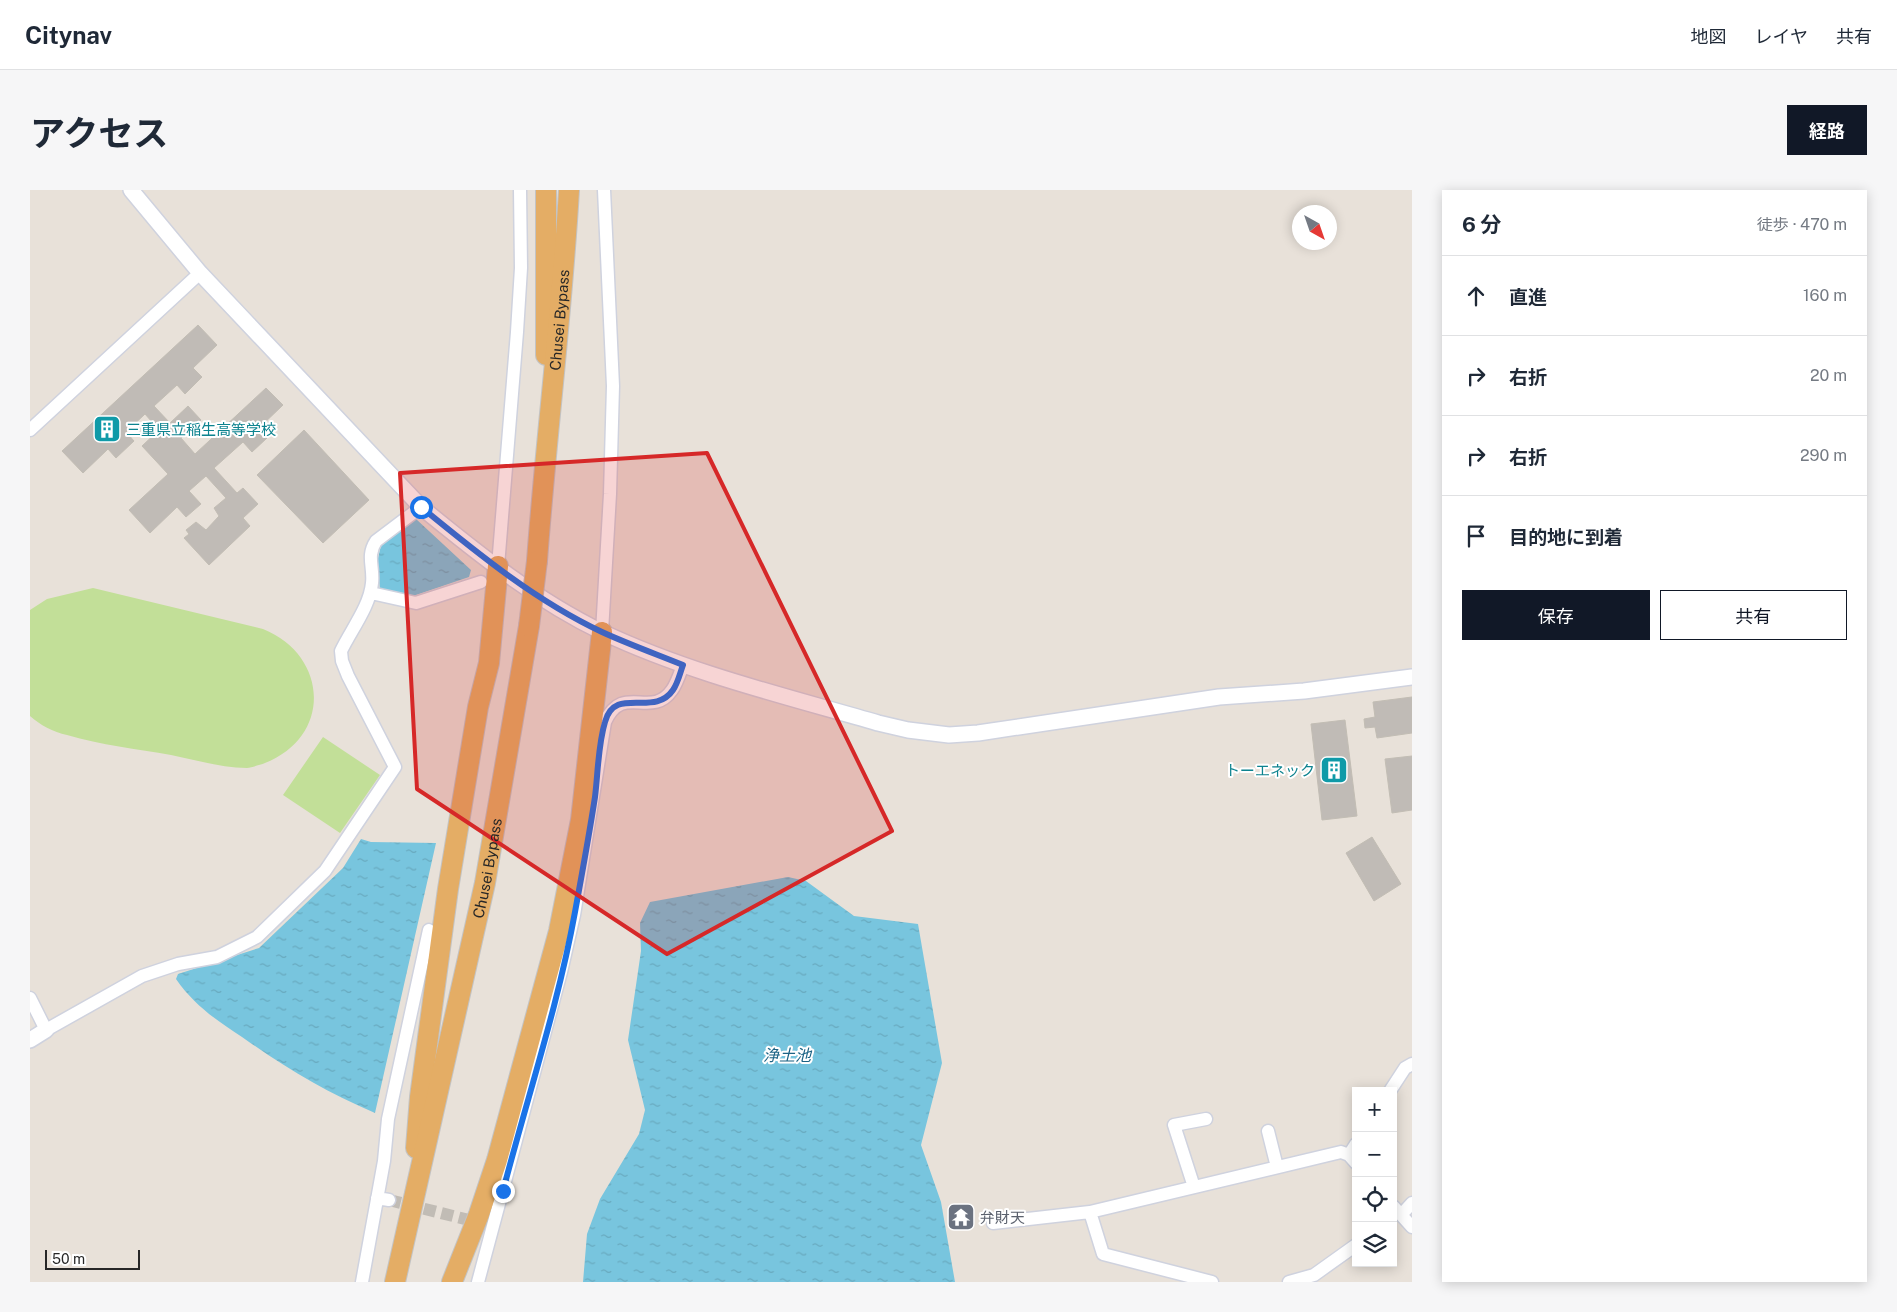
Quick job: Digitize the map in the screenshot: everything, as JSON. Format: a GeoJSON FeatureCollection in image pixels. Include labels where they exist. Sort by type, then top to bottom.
{"type":"FeatureCollection","features":[{"type":"Feature","properties":{"kind":"highway","name":"Chusei Bypass"},"geometry":{"type":"LineString","coordinates":[[545,449],[546,190]]}},
{"type":"Feature","properties":{"kind":"highway","name":"Chusei Bypass"},"geometry":{"type":"LineString","coordinates":[[395,1282],[441,1086],[485,883],[529,626],[537,561],[545,449],[564,284],[569,190]]}},
{"type":"Feature","properties":{"kind":"highway"},"geometry":{"type":"LineString","coordinates":[[412,1205],[420,1097],[452,870],[478,707],[489,663],[498,566]]}},
{"type":"Feature","properties":{"kind":"highway"},"geometry":{"type":"LineString","coordinates":[[452,1282],[479,1214],[497,1160],[559,931],[581,820],[602,632]]}},
{"type":"Feature","properties":{"kind":"street"},"geometry":{"type":"LineString","coordinates":[[131,190],[200,273],[421,507],[553,605],[602,632],[683,665],[878,723],[908,730],[949,735],[1007,731],[1140,707],[1219,697],[1304,691],[1412,678]]}},
{"type":"Feature","properties":{"kind":"street"},"geometry":{"type":"LineString","coordinates":[[498,566],[521,268],[520,190]]}},
{"type":"Feature","properties":{"kind":"street"},"geometry":{"type":"LineString","coordinates":[[602,632],[610,494],[613,386],[604,190]]}},
{"type":"Feature","properties":{"kind":"street"},"geometry":{"type":"LineString","coordinates":[[30,430],[200,273]]}},
{"type":"Feature","properties":{"kind":"street"},"geometry":{"type":"LineString","coordinates":[[30,1040],[142,976],[178,964],[217,957],[236,949],[257,936],[325,871],[395,767],[342,661],[341,652],[371,593],[373,580],[369,558],[371,547],[376,541],[421,507]]}},
{"type":"Feature","properties":{"kind":"street"},"geometry":{"type":"LineString","coordinates":[[371,593],[416,604],[481,582]]}},
{"type":"Feature","properties":{"kind":"street"},"geometry":{"type":"LineString","coordinates":[[478,1282],[491,1225],[562,972],[594,804],[605,722],[612,708],[620,704],[629,702],[649,704],[666,697],[673,690],[683,665]]}},
{"type":"Feature","properties":{"kind":"street"},"geometry":{"type":"LineString","coordinates":[[362,1282],[383,1199],[388,1120],[429,930]]}},
{"type":"Feature","properties":{"kind":"street"},"geometry":{"type":"LineString","coordinates":[[30,998],[46,1030]]}},
{"type":"Feature","properties":{"kind":"street"},"geometry":{"type":"LineString","coordinates":[[1393,1087],[1405,1068],[1412,1064]]}},
{"type":"Feature","properties":{"kind":"street"},"geometry":{"type":"LineString","coordinates":[[1194,1187],[1174,1119],[1206,1119]]}},
{"type":"Feature","properties":{"kind":"street"},"geometry":{"type":"LineString","coordinates":[[1268,1131],[1277,1167]]}},
{"type":"Feature","properties":{"kind":"street"},"geometry":{"type":"LineString","coordinates":[[992,1223],[1090,1212],[1341,1152],[1352,1154]]}},
{"type":"Feature","properties":{"kind":"street"},"geometry":{"type":"LineString","coordinates":[[1412,1204],[1397,1212],[1412,1227]]}},
{"type":"Feature","properties":{"kind":"street"},"geometry":{"type":"LineString","coordinates":[[1090,1212],[1103,1254],[1212,1282]]}},
{"type":"Feature","properties":{"kind":"street"},"geometry":{"type":"LineString","coordinates":[[1289,1282],[1314,1275],[1352,1248]]}},
{"type":"Feature","properties":{"kind":"street"},"geometry":{"type":"LineString","coordinates":[[1314,1275],[1326,1282]]}},
{"type":"Feature","properties":{"kind":"highlighted area"},"geometry":{"type":"Polygon","coordinates":[[[707,453],[892,831],[667,954],[417,789],[400,473],[707,453]]]}},
{"type":"Feature","properties":{"kind":"green space"},"geometry":{"type":"Polygon","coordinates":[[[93,588],[263,629],[285,641],[300,657],[310,676],[314,696],[311,716],[303,734],[287,751],[265,763],[247,768],[238,768],[93,742],[57,732],[38,722],[30,716],[30,610],[47,599],[93,588]]]}},
{"type":"Feature","properties":{"kind":"green space"},"geometry":{"type":"Polygon","coordinates":[[[323,737],[380,775],[340,833],[283,795],[323,737]]]}},
{"type":"Feature","properties":{"kind":"water"},"geometry":{"type":"Polygon","coordinates":[[[416,519],[471,570],[469,577],[410,597],[380,589],[377,563],[381,545],[416,519]]]}},
{"type":"Feature","properties":{"kind":"water"},"geometry":{"type":"Polygon","coordinates":[[[361,839],[371,842],[436,843],[375,1113],[323,1088],[258,1048],[206,1011],[190,997],[176,979],[178,974],[259,948],[343,868],[361,839]]]}},
{"type":"Feature","properties":{"kind":"water","name":"浄土池"},"geometry":{"type":"Polygon","coordinates":[[[788,877],[806,881],[854,916],[918,924],[942,1063],[921,1145],[941,1202],[955,1282],[583,1282],[587,1234],[600,1199],[639,1134],[645,1110],[628,1040],[641,951],[640,923],[650,902],[788,877]]]}},
{"type":"Feature","properties":{"kind":"building","name":"三重県立稲生高等学校"},"geometry":{"type":"Polygon","coordinates":[[[198,325],[217,345],[193,368],[202,377],[185,394],[177,385],[154,406],[170,423],[188,406],[201,420],[181,438],[195,454],[266,388],[283,405],[259,428],[267,438],[252,452],[243,442],[214,468],[237,493],[243,488],[258,504],[243,518],[250,526],[209,565],[184,538],[189,534],[186,530],[196,522],[206,530],[219,516],[214,508],[226,498],[206,476],[189,491],[201,504],[186,517],[177,507],[150,533],[129,510],[168,474],[142,446],[159,430],[145,414],[126,432],[134,441],[116,458],[108,449],[83,473],[62,451],[198,325]]]}},
{"type":"Feature","properties":{"kind":"building"},"geometry":{"type":"Polygon","coordinates":[[[304,430],[369,500],[323,543],[257,475],[304,430]]]}},
{"type":"Feature","properties":{"kind":"building"},"geometry":{"type":"Polygon","coordinates":[[[1412,697],[1412,733],[1377,738],[1375,727],[1365,728],[1364,719],[1375,717],[1373,702],[1412,697]]]}},
{"type":"Feature","properties":{"kind":"building","name":"トーエネック"},"geometry":{"type":"Polygon","coordinates":[[[1345,720],[1357,816],[1322,820],[1311,724],[1345,720]]]}},
{"type":"Feature","properties":{"kind":"building"},"geometry":{"type":"Polygon","coordinates":[[[1412,756],[1412,810],[1392,813],[1385,759],[1412,756]]]}},
{"type":"Feature","properties":{"kind":"building"},"geometry":{"type":"Polygon","coordinates":[[[1372,837],[1401,884],[1374,901],[1346,853],[1372,837]]]}},
{"type":"Feature","properties":{"kind":"tunnel"},"geometry":{"type":"LineString","coordinates":[[389,1200],[489,1225]]}},
{"type":"Feature","properties":{"kind":"place","name":"三重県立稲生高等学校"},"geometry":{"type":"Point","coordinates":[107,429]}},
{"type":"Feature","properties":{"kind":"place","name":"トーエネック"},"geometry":{"type":"Point","coordinates":[1334,770]}},
{"type":"Feature","properties":{"kind":"place","name":"弁財天"},"geometry":{"type":"Point","coordinates":[961,1217]}},
{"type":"Feature","properties":{"kind":"route"},"geometry":{"type":"LineString","coordinates":[[421,507],[459,538],[553,605],[602,632],[683,665],[673,690],[666,697],[658,702],[649,704],[639,702],[620,704],[612,708],[605,722],[594,804],[562,972],[503,1191]]}}]}
